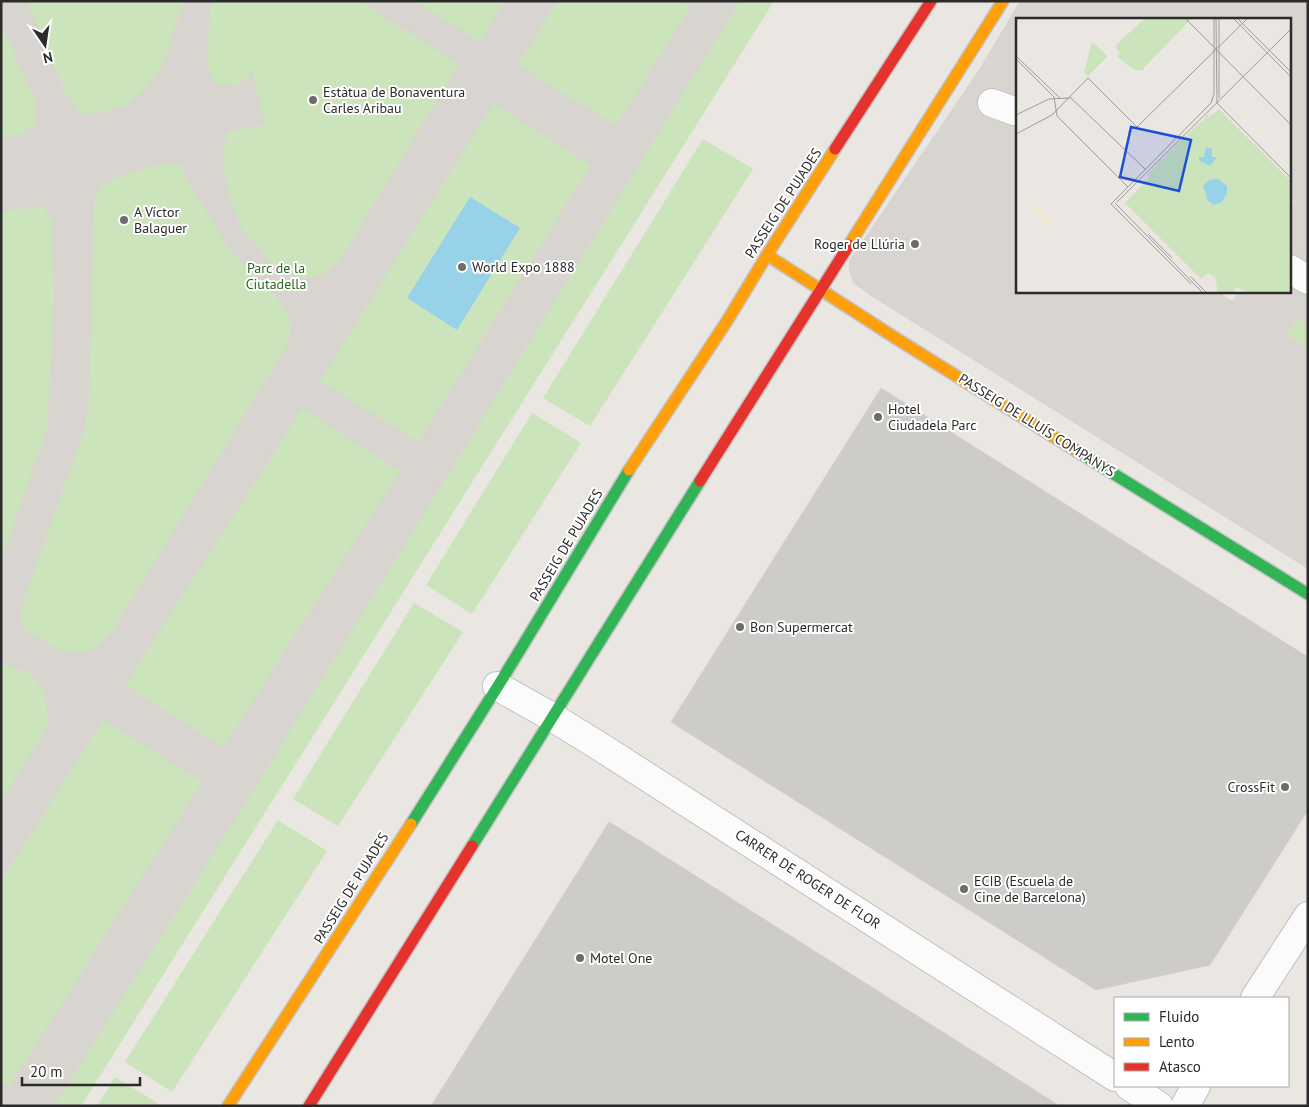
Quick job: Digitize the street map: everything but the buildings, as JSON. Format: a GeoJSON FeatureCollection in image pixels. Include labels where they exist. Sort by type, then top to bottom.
{"type":"FeatureCollection","features":[{"type":"Feature","properties":{"kind":"street","name":"PASSEIG DE PUJADES"},"geometry":{"type":"LineString","coordinates":[[228,1106],[354,913],[497,686],[643,447],[727,320],[931,1]]}},
{"type":"Feature","properties":{"kind":"street"},"geometry":{"type":"LineString","coordinates":[[309,1106],[1002,1]]}},
{"type":"Feature","properties":{"kind":"street"},"geometry":{"type":"LineString","coordinates":[[992,103],[1016,111]]}},
{"type":"Feature","properties":{"kind":"street","name":"PASSEIG DE LLUÍS COMPANYS"},"geometry":{"type":"LineString","coordinates":[[767,255],[820,290],[1308,594]]}},
{"type":"Feature","properties":{"kind":"street"},"geometry":{"type":"LineString","coordinates":[[1292,270],[1308,280]]}},
{"type":"Feature","properties":{"kind":"street","name":"CARRER DE ROGER DE FLOR"},"geometry":{"type":"LineString","coordinates":[[497,686],[552,717],[1114,1076]]}},
{"type":"Feature","properties":{"kind":"street"},"geometry":{"type":"LineString","coordinates":[[1256,997],[1308,916]]}},
{"type":"Feature","properties":{"kind":"street"},"geometry":{"type":"LineString","coordinates":[[1130,1087],[1159,1106]]}},
{"type":"Feature","properties":{"kind":"street"},"geometry":{"type":"LineString","coordinates":[[1185,1106],[1195,1087]]}},
{"type":"Feature","properties":{"kind":"green space","name":"Parc de la Ciutadella"},"geometry":{"type":"Polygon","coordinates":[[[1,1],[774,1],[81,1106],[1,1106],[1,1]]]}},
{"type":"Feature","properties":{"kind":"green space"},"geometry":{"type":"Polygon","coordinates":[[[703,139],[753,169],[590,426],[543,398],[703,139]]]}},
{"type":"Feature","properties":{"kind":"green space"},"geometry":{"type":"Polygon","coordinates":[[[1297,319],[1308,325],[1308,348],[1286,335],[1297,319]]]}},
{"type":"Feature","properties":{"kind":"green space"},"geometry":{"type":"Polygon","coordinates":[[[532,413],[581,443],[472,614],[426,585],[532,413]]]}},
{"type":"Feature","properties":{"kind":"green space"},"geometry":{"type":"Polygon","coordinates":[[[414,603],[463,632],[338,826],[293,799],[414,603]]]}},
{"type":"Feature","properties":{"kind":"green space"},"geometry":{"type":"Polygon","coordinates":[[[278,820],[327,851],[172,1092],[125,1062],[278,820]]]}},
{"type":"Feature","properties":{"kind":"green space"},"geometry":{"type":"Polygon","coordinates":[[[115,1077],[162,1106],[97,1106],[115,1077]]]}},
{"type":"Feature","properties":{"kind":"shaded area"},"geometry":{"type":"Polygon","coordinates":[[[1,1],[27,1],[66,94],[81,113],[101,113],[127,105],[145,89],[163,66],[185,1],[211,1],[206,59],[213,84],[238,86],[252,72],[265,124],[228,132],[222,162],[230,197],[242,230],[272,264],[303,279],[325,274],[343,255],[458,65],[359,1],[415,1],[479,41],[505,1],[557,1],[518,65],[616,126],[691,6],[685,1],[740,1],[253,791],[54,1106],[1,1106],[1,1081],[10,1086],[202,782],[103,720],[1,881],[1,801],[48,726],[45,694],[31,674],[1,663],[1,561],[47,429],[54,295],[52,221],[43,206],[1,212],[1,139],[23,134],[35,124],[36,103],[1,23],[1,1]],[[493,104],[320,381],[418,442],[591,165],[493,104]],[[166,163],[117,177],[100,187],[94,203],[89,400],[85,428],[20,611],[25,631],[57,649],[80,654],[94,649],[111,633],[289,342],[291,323],[283,305],[229,249],[189,183],[180,164],[166,163]],[[302,409],[125,685],[223,747],[400,471],[302,409]]]}},
{"type":"Feature","properties":{"kind":"shaded area"},"geometry":{"type":"Polygon","coordinates":[[[1020,1],[1308,1],[1308,325],[1297,319],[1286,335],[1308,348],[1308,569],[874,298],[853,283],[849,270],[849,261],[978,71],[1020,1]]]}},
{"type":"Feature","properties":{"kind":"water"},"geometry":{"type":"Polygon","coordinates":[[[470,197],[520,228],[457,330],[407,298],[470,197]]]}},
{"type":"Feature","properties":{"kind":"traffic: fast"},"geometry":{"type":"LineString","coordinates":[[1075,450],[1308,594]]}},
{"type":"Feature","properties":{"kind":"traffic: fast"},"geometry":{"type":"LineString","coordinates":[[411,824],[503,678],[629,470]]}},
{"type":"Feature","properties":{"kind":"traffic: fast"},"geometry":{"type":"LineString","coordinates":[[472,846],[700,481]]}},
{"type":"Feature","properties":{"kind":"traffic: slow"},"geometry":{"type":"LineString","coordinates":[[849,245],[1003,1]]}},
{"type":"Feature","properties":{"kind":"traffic: slow"},"geometry":{"type":"LineString","coordinates":[[629,470],[727,321],[835,149]]}},
{"type":"Feature","properties":{"kind":"traffic: slow"},"geometry":{"type":"LineString","coordinates":[[767,255],[1075,450]]}},
{"type":"Feature","properties":{"kind":"traffic: slow"},"geometry":{"type":"LineString","coordinates":[[228,1106],[411,824]]}},
{"type":"Feature","properties":{"kind":"traffic: jam"},"geometry":{"type":"LineString","coordinates":[[835,149],[931,1]]}},
{"type":"Feature","properties":{"kind":"traffic: jam"},"geometry":{"type":"LineString","coordinates":[[700,481],[849,245]]}},
{"type":"Feature","properties":{"kind":"traffic: jam"},"geometry":{"type":"LineString","coordinates":[[309,1106],[472,846]]}},
{"type":"Feature","properties":{"kind":"place","name":"Estàtua de Bonaventura Carles Aribau"},"geometry":{"type":"Point","coordinates":[313,100]}},
{"type":"Feature","properties":{"kind":"place","name":"A Víctor Balaguer"},"geometry":{"type":"Point","coordinates":[124,220]}},
{"type":"Feature","properties":{"kind":"place","name":"Roger de Llúria"},"geometry":{"type":"Point","coordinates":[915,244]}},
{"type":"Feature","properties":{"kind":"place","name":"World Expo 1888"},"geometry":{"type":"Point","coordinates":[462,267]}},
{"type":"Feature","properties":{"kind":"place","name":"Hotel Ciudadela Parc"},"geometry":{"type":"Point","coordinates":[878,417]}},
{"type":"Feature","properties":{"kind":"place","name":"Bon Supermercat"},"geometry":{"type":"Point","coordinates":[740,627]}},
{"type":"Feature","properties":{"kind":"place","name":"CrossFit"},"geometry":{"type":"Point","coordinates":[1285,787]}},
{"type":"Feature","properties":{"kind":"place","name":"ECIB (Escuela de Cine de Barcelona)"},"geometry":{"type":"Point","coordinates":[964,889]}},
{"type":"Feature","properties":{"kind":"place","name":"Motel One"},"geometry":{"type":"Point","coordinates":[580,958]}}]}
